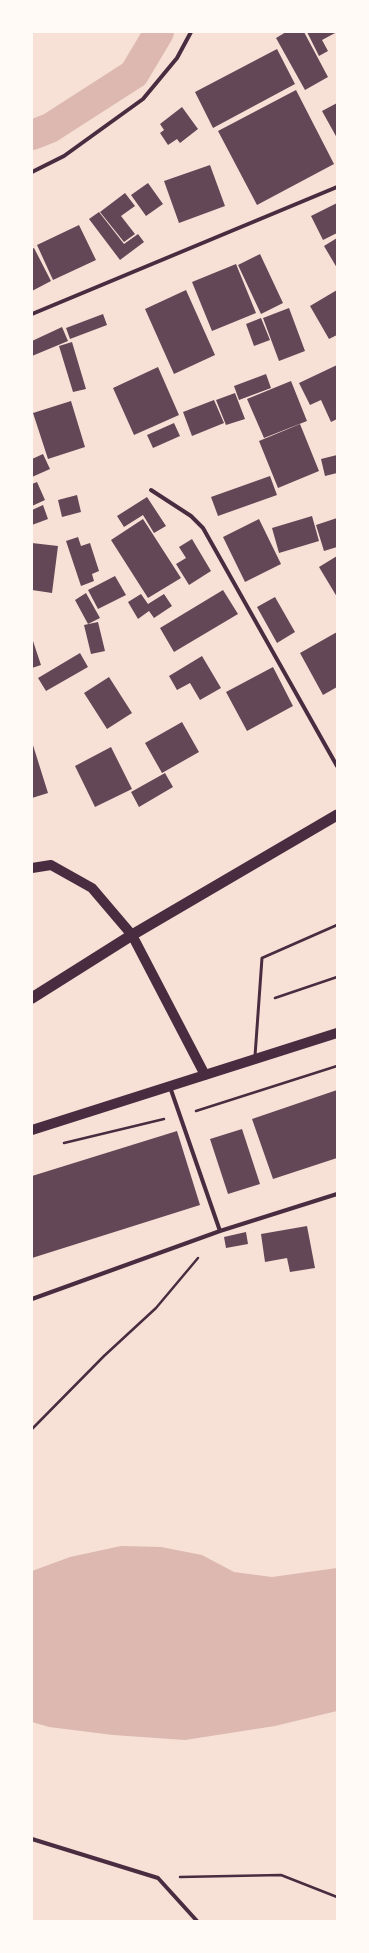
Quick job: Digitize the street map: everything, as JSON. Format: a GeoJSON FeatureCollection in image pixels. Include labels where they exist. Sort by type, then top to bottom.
{"type":"FeatureCollection","features":[{"type":"Feature","properties":{"kind":"highway"},"geometry":{"type":"LineString","coordinates":[[32,998],[132,935],[337,815]]}},
{"type":"Feature","properties":{"kind":"main road"},"geometry":{"type":"LineString","coordinates":[[32,868],[51,865],[92,888],[132,935],[205,1075]]}},
{"type":"Feature","properties":{"kind":"main road"},"geometry":{"type":"LineString","coordinates":[[32,1130],[337,1033]]}},
{"type":"Feature","properties":{"kind":"street"},"geometry":{"type":"LineString","coordinates":[[32,172],[64,156],[143,99],[177,58],[191,32]]}},
{"type":"Feature","properties":{"kind":"street"},"geometry":{"type":"LineString","coordinates":[[32,314],[337,187]]}},
{"type":"Feature","properties":{"kind":"street"},"geometry":{"type":"LineString","coordinates":[[151,490],[191,516],[203,528],[337,766]]}},
{"type":"Feature","properties":{"kind":"street"},"geometry":{"type":"LineString","coordinates":[[170,1086],[220,1231]]}},
{"type":"Feature","properties":{"kind":"street"},"geometry":{"type":"LineString","coordinates":[[32,1299],[220,1231],[337,1194]]}},
{"type":"Feature","properties":{"kind":"street"},"geometry":{"type":"LineString","coordinates":[[32,1839],[158,1878],[197,1921]]}},
{"type":"Feature","properties":{"kind":"lane"},"geometry":{"type":"LineString","coordinates":[[255,1059],[262,958],[337,925]]}},
{"type":"Feature","properties":{"kind":"path"},"geometry":{"type":"LineString","coordinates":[[259,1003],[337,977]]}},
{"type":"Feature","properties":{"kind":"path"},"geometry":{"type":"LineString","coordinates":[[32,1429],[104,1356],[156,1308],[220,1231]]}},
{"type":"Feature","properties":{"kind":"path"},"geometry":{"type":"LineString","coordinates":[[158,1878],[281,1875],[337,1897]]}},
{"type":"Feature","properties":{"kind":"shaded area"},"geometry":{"type":"Polygon","coordinates":[[[121,1546],[161,1547],[202,1555],[234,1572],[272,1577],[337,1568],[337,1711],[275,1726],[185,1740],[113,1735],[49,1727],[32,1722],[32,1571],[70,1557],[121,1546]]]}},
{"type":"Feature","properties":{"kind":"building"},"geometry":{"type":"Polygon","coordinates":[[[286,32],[304,32],[328,77],[305,90],[276,38],[286,32]]]}},
{"type":"Feature","properties":{"kind":"building"},"geometry":{"type":"Polygon","coordinates":[[[307,32],[337,32],[322,40],[328,51],[319,56],[307,32]]]}},
{"type":"Feature","properties":{"kind":"building"},"geometry":{"type":"Polygon","coordinates":[[[277,49],[295,84],[213,128],[195,92],[277,49]]]}},
{"type":"Feature","properties":{"kind":"building"},"geometry":{"type":"Polygon","coordinates":[[[296,90],[334,164],[257,205],[218,131],[296,90]]]}},
{"type":"Feature","properties":{"kind":"building"},"geometry":{"type":"Polygon","coordinates":[[[337,103],[337,138],[322,111],[337,103]]]}},
{"type":"Feature","properties":{"kind":"building"},"geometry":{"type":"Polygon","coordinates":[[[182,107],[198,129],[180,143],[177,139],[168,145],[160,133],[164,130],[160,124],[182,107]]]}},
{"type":"Feature","properties":{"kind":"building"},"geometry":{"type":"Polygon","coordinates":[[[210,165],[225,206],[179,223],[164,181],[210,165]]]}},
{"type":"Feature","properties":{"kind":"building"},"geometry":{"type":"Polygon","coordinates":[[[148,183],[163,204],[146,216],[131,195],[148,183]]]}},
{"type":"Feature","properties":{"kind":"building"},"geometry":{"type":"Polygon","coordinates":[[[125,193],[135,206],[121,216],[135,234],[124,242],[100,212],[125,193]]]}},
{"type":"Feature","properties":{"kind":"building"},"geometry":{"type":"Polygon","coordinates":[[[337,203],[337,233],[323,240],[311,216],[337,203]]]}},
{"type":"Feature","properties":{"kind":"building"},"geometry":{"type":"Polygon","coordinates":[[[99,212],[124,244],[138,234],[144,242],[120,260],[89,219],[99,212]]]}},
{"type":"Feature","properties":{"kind":"building"},"geometry":{"type":"Polygon","coordinates":[[[79,225],[96,260],[53,280],[37,245],[79,225]]]}},
{"type":"Feature","properties":{"kind":"building"},"geometry":{"type":"Polygon","coordinates":[[[337,238],[337,268],[324,246],[337,238]]]}},
{"type":"Feature","properties":{"kind":"building"},"geometry":{"type":"Polygon","coordinates":[[[34,248],[51,281],[32,291],[32,249],[34,248]]]}},
{"type":"Feature","properties":{"kind":"building"},"geometry":{"type":"Polygon","coordinates":[[[260,254],[283,303],[261,314],[238,265],[260,254]]]}},
{"type":"Feature","properties":{"kind":"building"},"geometry":{"type":"Polygon","coordinates":[[[236,264],[256,313],[212,331],[192,282],[236,264]]]}},
{"type":"Feature","properties":{"kind":"building"},"geometry":{"type":"Polygon","coordinates":[[[186,290],[215,355],[174,374],[145,309],[186,290]]]}},
{"type":"Feature","properties":{"kind":"building"},"geometry":{"type":"Polygon","coordinates":[[[337,290],[337,335],[329,339],[310,306],[337,290]]]}},
{"type":"Feature","properties":{"kind":"building"},"geometry":{"type":"Polygon","coordinates":[[[289,308],[305,351],[279,361],[263,318],[289,308]]]}},
{"type":"Feature","properties":{"kind":"building"},"geometry":{"type":"Polygon","coordinates":[[[103,314],[107,325],[70,339],[66,328],[103,314]]]}},
{"type":"Feature","properties":{"kind":"building"},"geometry":{"type":"Polygon","coordinates":[[[261,318],[270,340],[254,346],[246,324],[261,318]]]}},
{"type":"Feature","properties":{"kind":"building"},"geometry":{"type":"Polygon","coordinates":[[[62,327],[68,341],[32,356],[32,341],[62,327]]]}},
{"type":"Feature","properties":{"kind":"building"},"geometry":{"type":"Polygon","coordinates":[[[72,342],[86,389],[73,392],[59,346],[72,342]]]}},
{"type":"Feature","properties":{"kind":"building"},"geometry":{"type":"Polygon","coordinates":[[[337,365],[337,419],[331,422],[321,400],[310,405],[299,383],[337,365]]]}},
{"type":"Feature","properties":{"kind":"building"},"geometry":{"type":"Polygon","coordinates":[[[158,367],[179,415],[134,435],[113,388],[158,367]]]}},
{"type":"Feature","properties":{"kind":"building"},"geometry":{"type":"Polygon","coordinates":[[[266,374],[271,388],[239,400],[234,386],[266,374]]]}},
{"type":"Feature","properties":{"kind":"building"},"geometry":{"type":"Polygon","coordinates":[[[291,381],[307,421],[264,438],[247,399],[291,381]]]}},
{"type":"Feature","properties":{"kind":"building"},"geometry":{"type":"Polygon","coordinates":[[[235,393],[245,419],[226,425],[216,400],[235,393]]]}},
{"type":"Feature","properties":{"kind":"building"},"geometry":{"type":"Polygon","coordinates":[[[214,400],[224,423],[192,436],[183,412],[214,400]]]}},
{"type":"Feature","properties":{"kind":"building"},"geometry":{"type":"Polygon","coordinates":[[[71,401],[85,447],[48,459],[33,413],[71,401]]]}},
{"type":"Feature","properties":{"kind":"building"},"geometry":{"type":"Polygon","coordinates":[[[174,423],[180,436],[153,448],[147,435],[174,423]]]}},
{"type":"Feature","properties":{"kind":"building"},"geometry":{"type":"Polygon","coordinates":[[[300,424],[319,471],[278,488],[259,441],[300,424]]]}},
{"type":"Feature","properties":{"kind":"building"},"geometry":{"type":"Polygon","coordinates":[[[43,454],[50,469],[32,477],[32,459],[43,454]]]}},
{"type":"Feature","properties":{"kind":"building"},"geometry":{"type":"Polygon","coordinates":[[[337,455],[337,473],[325,476],[321,459],[337,455]]]}},
{"type":"Feature","properties":{"kind":"building"},"geometry":{"type":"Polygon","coordinates":[[[270,476],[277,495],[218,516],[211,497],[270,476]]]}},
{"type":"Feature","properties":{"kind":"building"},"geometry":{"type":"Polygon","coordinates":[[[37,482],[45,500],[32,506],[32,484],[37,482]]]}},
{"type":"Feature","properties":{"kind":"building"},"geometry":{"type":"Polygon","coordinates":[[[77,495],[81,512],[62,517],[58,500],[77,495]]]}},
{"type":"Feature","properties":{"kind":"building"},"geometry":{"type":"Polygon","coordinates":[[[147,497],[166,526],[154,533],[143,515],[124,527],[117,516],[147,497]]]}},
{"type":"Feature","properties":{"kind":"building"},"geometry":{"type":"Polygon","coordinates":[[[43,505],[48,519],[32,525],[32,510],[43,505]]]}},
{"type":"Feature","properties":{"kind":"building"},"geometry":{"type":"Polygon","coordinates":[[[312,516],[319,541],[279,553],[272,528],[312,516]]]}},
{"type":"Feature","properties":{"kind":"building"},"geometry":{"type":"Polygon","coordinates":[[[337,518],[337,547],[324,551],[316,525],[337,518]]]}},
{"type":"Feature","properties":{"kind":"building"},"geometry":{"type":"Polygon","coordinates":[[[143,519],[181,578],[148,598],[111,540],[143,519]]]}},
{"type":"Feature","properties":{"kind":"building"},"geometry":{"type":"Polygon","coordinates":[[[259,519],[281,564],[245,582],[223,537],[259,519]]]}},
{"type":"Feature","properties":{"kind":"building"},"geometry":{"type":"Polygon","coordinates":[[[78,537],[81,546],[90,543],[99,571],[92,574],[94,581],[81,586],[66,541],[78,537]]]}},
{"type":"Feature","properties":{"kind":"building"},"geometry":{"type":"Polygon","coordinates":[[[192,539],[211,571],[189,585],[176,564],[186,558],[179,547],[192,539]]]}},
{"type":"Feature","properties":{"kind":"building"},"geometry":{"type":"Polygon","coordinates":[[[32,543],[58,546],[52,593],[32,590],[32,543]]]}},
{"type":"Feature","properties":{"kind":"building"},"geometry":{"type":"Polygon","coordinates":[[[337,556],[337,597],[319,567],[337,556]]]}},
{"type":"Feature","properties":{"kind":"building"},"geometry":{"type":"Polygon","coordinates":[[[115,576],[126,595],[98,609],[88,590],[115,576]]]}},
{"type":"Feature","properties":{"kind":"building"},"geometry":{"type":"Polygon","coordinates":[[[223,590],[238,614],[174,652],[160,628],[223,590]]]}},
{"type":"Feature","properties":{"kind":"building"},"geometry":{"type":"Polygon","coordinates":[[[86,593],[100,618],[88,624],[75,600],[86,593]]]}},
{"type":"Feature","properties":{"kind":"building"},"geometry":{"type":"Polygon","coordinates":[[[141,594],[148,604],[164,594],[172,606],[154,618],[149,611],[138,619],[128,602],[141,594]]]}},
{"type":"Feature","properties":{"kind":"building"},"geometry":{"type":"Polygon","coordinates":[[[275,597],[295,632],[277,643],[257,607],[275,597]]]}},
{"type":"Feature","properties":{"kind":"building"},"geometry":{"type":"Polygon","coordinates":[[[98,622],[105,651],[91,654],[84,625],[98,622]]]}},
{"type":"Feature","properties":{"kind":"building"},"geometry":{"type":"Polygon","coordinates":[[[337,632],[337,687],[323,695],[300,653],[337,632]]]}},
{"type":"Feature","properties":{"kind":"building"},"geometry":{"type":"Polygon","coordinates":[[[32,638],[41,665],[32,668],[32,638]]]}},
{"type":"Feature","properties":{"kind":"building"},"geometry":{"type":"Polygon","coordinates":[[[80,653],[88,667],[46,691],[38,678],[80,653]]]}},
{"type":"Feature","properties":{"kind":"building"},"geometry":{"type":"Polygon","coordinates":[[[202,656],[221,688],[200,700],[190,683],[177,690],[169,676],[202,656]]]}},
{"type":"Feature","properties":{"kind":"building"},"geometry":{"type":"Polygon","coordinates":[[[273,667],[293,706],[247,731],[226,692],[273,667]]]}},
{"type":"Feature","properties":{"kind":"building"},"geometry":{"type":"Polygon","coordinates":[[[109,677],[132,713],[107,729],[84,693],[109,677]]]}},
{"type":"Feature","properties":{"kind":"building"},"geometry":{"type":"Polygon","coordinates":[[[182,722],[199,752],[162,773],[145,743],[182,722]]]}},
{"type":"Feature","properties":{"kind":"building"},"geometry":{"type":"Polygon","coordinates":[[[32,742],[48,793],[32,798],[32,742]]]}},
{"type":"Feature","properties":{"kind":"building"},"geometry":{"type":"Polygon","coordinates":[[[111,747],[132,789],[95,807],[75,766],[111,747]]]}},
{"type":"Feature","properties":{"kind":"building"},"geometry":{"type":"Polygon","coordinates":[[[165,773],[173,787],[139,807],[131,792],[165,773]]]}},
{"type":"Feature","properties":{"kind":"building"},"geometry":{"type":"Polygon","coordinates":[[[337,1090],[337,1158],[273,1179],[252,1119],[337,1090]]]}},
{"type":"Feature","properties":{"kind":"building"},"geometry":{"type":"Polygon","coordinates":[[[242,1129],[260,1184],[228,1194],[210,1139],[242,1129]]]}},
{"type":"Feature","properties":{"kind":"building"},"geometry":{"type":"Polygon","coordinates":[[[177,1131],[200,1205],[32,1258],[32,1176],[177,1131]]]}},
{"type":"Feature","properties":{"kind":"building"},"geometry":{"type":"Polygon","coordinates":[[[307,1226],[315,1268],[290,1272],[287,1258],[265,1262],[261,1234],[307,1226]]]}},
{"type":"Feature","properties":{"kind":"building"},"geometry":{"type":"Polygon","coordinates":[[[246,1232],[248,1244],[226,1248],[224,1237],[246,1232]]]}},
{"type":"Feature","properties":{"kind":"waterway"},"geometry":{"type":"LineString","coordinates":[[32,135],[50,128],[134,74],[159,32]]}}]}
